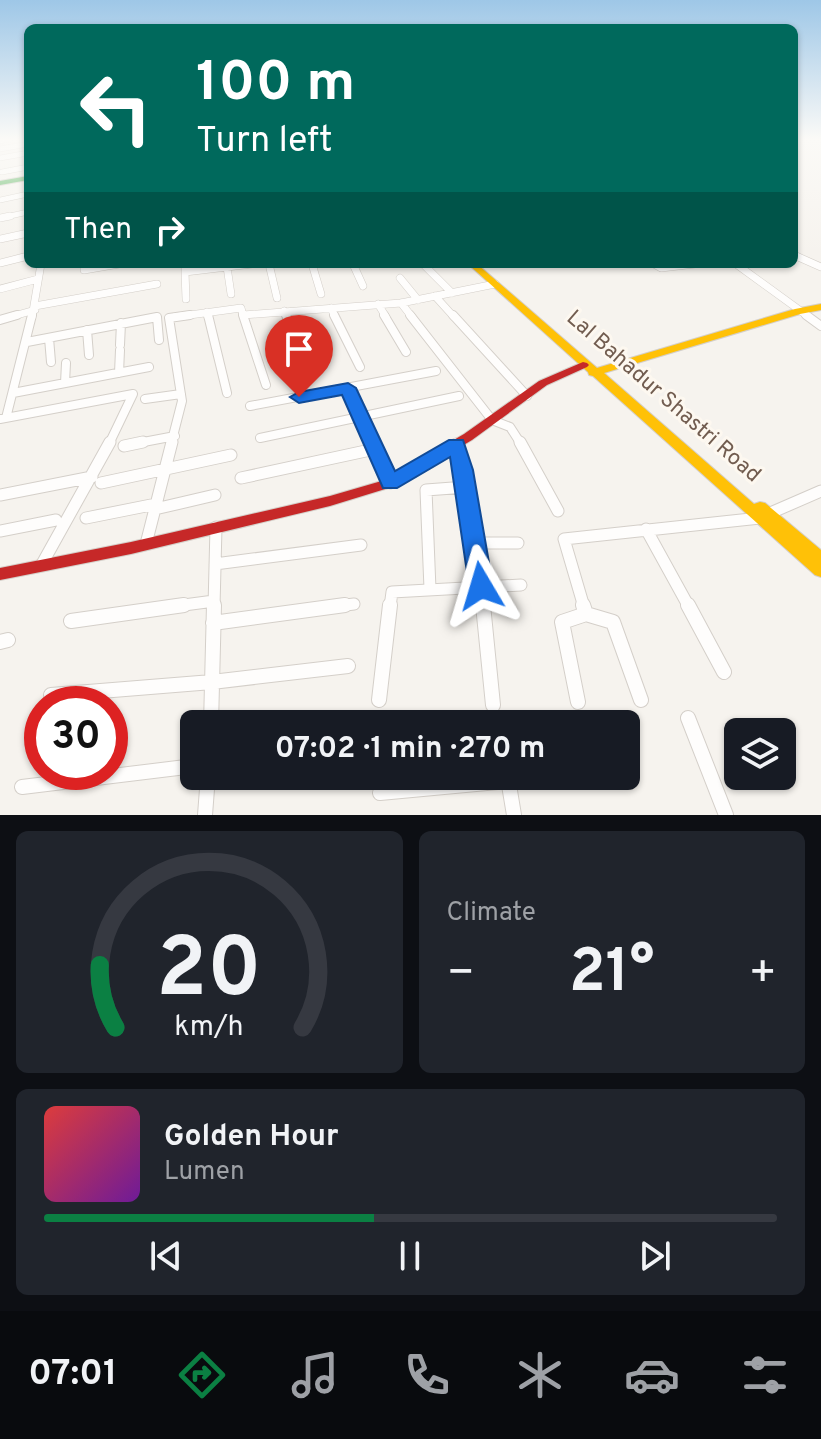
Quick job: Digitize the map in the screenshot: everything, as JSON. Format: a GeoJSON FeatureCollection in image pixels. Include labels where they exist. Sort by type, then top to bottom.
{"type":"FeatureCollection","features":[{"type":"Feature","properties":{"kind":"main road"},"geometry":{"type":"LineString","coordinates":[[477,268],[592,369]]}},
{"type":"Feature","properties":{"kind":"main road","name":"Lal Bahadur Shastri Road"},"geometry":{"type":"LineString","coordinates":[[483,268],[592,369],[764,516],[821,559]]}},
{"type":"Feature","properties":{"kind":"main road"},"geometry":{"type":"LineString","coordinates":[[0,574],[146,544],[330,501],[390,483],[456,444],[543,383],[821,307]]}},
{"type":"Feature","properties":{"kind":"main road"},"geometry":{"type":"LineString","coordinates":[[764,516],[821,571]]}},
{"type":"Feature","properties":{"kind":"street"},"geometry":{"type":"LineString","coordinates":[[0,200],[24,195]]}},
{"type":"Feature","properties":{"kind":"street"},"geometry":{"type":"LineString","coordinates":[[0,218],[24,213]]}},
{"type":"Feature","properties":{"kind":"street"},"geometry":{"type":"LineString","coordinates":[[0,239],[24,234]]}},
{"type":"Feature","properties":{"kind":"street"},"geometry":{"type":"LineString","coordinates":[[0,263],[24,257]]}},
{"type":"Feature","properties":{"kind":"street"},"geometry":{"type":"LineString","coordinates":[[798,257],[821,267]]}},
{"type":"Feature","properties":{"kind":"street"},"geometry":{"type":"LineString","coordinates":[[3,418],[27,342],[40,268]]}},
{"type":"Feature","properties":{"kind":"street"},"geometry":{"type":"LineString","coordinates":[[185,268],[186,299]]}},
{"type":"Feature","properties":{"kind":"street"},"geometry":{"type":"LineString","coordinates":[[227,268],[231,294]]}},
{"type":"Feature","properties":{"kind":"street"},"geometry":{"type":"LineString","coordinates":[[270,268],[277,298]]}},
{"type":"Feature","properties":{"kind":"street"},"geometry":{"type":"LineString","coordinates":[[313,268],[321,294]]}},
{"type":"Feature","properties":{"kind":"street"},"geometry":{"type":"LineString","coordinates":[[355,268],[363,286]]}},
{"type":"Feature","properties":{"kind":"street"},"geometry":{"type":"LineString","coordinates":[[427,268],[452,293]]}},
{"type":"Feature","properties":{"kind":"street"},"geometry":{"type":"LineString","coordinates":[[741,268],[821,326]]}},
{"type":"Feature","properties":{"kind":"street"},"geometry":{"type":"LineString","coordinates":[[400,278],[418,300]]}},
{"type":"Feature","properties":{"kind":"street"},"geometry":{"type":"LineString","coordinates":[[0,289],[38,279]]}},
{"type":"Feature","properties":{"kind":"street"},"geometry":{"type":"LineString","coordinates":[[0,320],[35,308],[157,284]]}},
{"type":"Feature","properties":{"kind":"street"},"geometry":{"type":"LineString","coordinates":[[243,315],[401,303],[495,284]]}},
{"type":"Feature","properties":{"kind":"street"},"geometry":{"type":"LineString","coordinates":[[435,296],[527,396]]}},
{"type":"Feature","properties":{"kind":"street"},"geometry":{"type":"LineString","coordinates":[[401,303],[492,420],[510,427],[539,472],[558,511]]}},
{"type":"Feature","properties":{"kind":"street"},"geometry":{"type":"LineString","coordinates":[[378,304],[406,352]]}},
{"type":"Feature","properties":{"kind":"street"},"geometry":{"type":"LineString","coordinates":[[146,544],[175,436],[181,394],[169,318],[241,308],[266,385]]}},
{"type":"Feature","properties":{"kind":"street"},"geometry":{"type":"LineString","coordinates":[[331,308],[360,367]]}},
{"type":"Feature","properties":{"kind":"street"},"geometry":{"type":"LineString","coordinates":[[284,311],[311,376]]}},
{"type":"Feature","properties":{"kind":"street"},"geometry":{"type":"LineString","coordinates":[[207,312],[227,393]]}},
{"type":"Feature","properties":{"kind":"street"},"geometry":{"type":"LineString","coordinates":[[27,342],[157,317],[159,340]]}},
{"type":"Feature","properties":{"kind":"street"},"geometry":{"type":"LineString","coordinates":[[119,373],[121,323]]}},
{"type":"Feature","properties":{"kind":"street"},"geometry":{"type":"LineString","coordinates":[[87,330],[89,355]]}},
{"type":"Feature","properties":{"kind":"street"},"geometry":{"type":"LineString","coordinates":[[49,338],[51,362]]}},
{"type":"Feature","properties":{"kind":"street"},"geometry":{"type":"LineString","coordinates":[[65,383],[66,363]]}},
{"type":"Feature","properties":{"kind":"street"},"geometry":{"type":"LineString","coordinates":[[0,389],[65,383],[149,367]]}},
{"type":"Feature","properties":{"kind":"street"},"geometry":{"type":"LineString","coordinates":[[250,406],[436,371]]}},
{"type":"Feature","properties":{"kind":"street"},"geometry":{"type":"LineString","coordinates":[[348,388],[390,483]]}},
{"type":"Feature","properties":{"kind":"street"},"geometry":{"type":"LineString","coordinates":[[3,418],[133,394],[97,480],[42,564]]}},
{"type":"Feature","properties":{"kind":"street"},"geometry":{"type":"LineString","coordinates":[[145,399],[181,394]]}},
{"type":"Feature","properties":{"kind":"street"},"geometry":{"type":"LineString","coordinates":[[260,438],[459,396]]}},
{"type":"Feature","properties":{"kind":"street"},"geometry":{"type":"LineString","coordinates":[[124,446],[175,436]]}},
{"type":"Feature","properties":{"kind":"street"},"geometry":{"type":"LineString","coordinates":[[456,444],[476,543],[493,705]]}},
{"type":"Feature","properties":{"kind":"street"},"geometry":{"type":"LineString","coordinates":[[241,478],[375,449]]}},
{"type":"Feature","properties":{"kind":"street"},"geometry":{"type":"LineString","coordinates":[[0,495],[165,469],[231,455]]}},
{"type":"Feature","properties":{"kind":"street"},"geometry":{"type":"LineString","coordinates":[[430,589],[426,490],[466,487]]}},
{"type":"Feature","properties":{"kind":"street"},"geometry":{"type":"LineString","coordinates":[[586,614],[564,539],[764,516],[821,491]]}},
{"type":"Feature","properties":{"kind":"street"},"geometry":{"type":"LineString","coordinates":[[86,518],[215,495]]}},
{"type":"Feature","properties":{"kind":"street"},"geometry":{"type":"LineString","coordinates":[[0,531],[56,520]]}},
{"type":"Feature","properties":{"kind":"street"},"geometry":{"type":"LineString","coordinates":[[211,710],[216,527]]}},
{"type":"Feature","properties":{"kind":"street"},"geometry":{"type":"LineString","coordinates":[[646,529],[724,672]]}},
{"type":"Feature","properties":{"kind":"street"},"geometry":{"type":"LineString","coordinates":[[476,543],[518,543]]}},
{"type":"Feature","properties":{"kind":"street"},"geometry":{"type":"LineString","coordinates":[[215,564],[361,545]]}},
{"type":"Feature","properties":{"kind":"street"},"geometry":{"type":"LineString","coordinates":[[379,700],[392,592],[521,585]]}},
{"type":"Feature","properties":{"kind":"street"},"geometry":{"type":"LineString","coordinates":[[71,621],[214,601]]}},
{"type":"Feature","properties":{"kind":"street"},"geometry":{"type":"LineString","coordinates":[[213,623],[354,604]]}},
{"type":"Feature","properties":{"kind":"street"},"geometry":{"type":"LineString","coordinates":[[578,702],[562,622],[586,614],[613,622],[641,700]]}},
{"type":"Feature","properties":{"kind":"street"},"geometry":{"type":"LineString","coordinates":[[128,689],[348,666]]}},
{"type":"Feature","properties":{"kind":"street"},"geometry":{"type":"LineString","coordinates":[[688,718],[726,815]]}},
{"type":"Feature","properties":{"kind":"street"},"geometry":{"type":"LineString","coordinates":[[22,787],[180,768]]}},
{"type":"Feature","properties":{"kind":"street"},"geometry":{"type":"LineString","coordinates":[[205,815],[207,790]]}},
{"type":"Feature","properties":{"kind":"street"},"geometry":{"type":"LineString","coordinates":[[380,793],[407,790]]}},
{"type":"Feature","properties":{"kind":"street"},"geometry":{"type":"LineString","coordinates":[[510,790],[514,815]]}},
{"type":"Feature","properties":{"kind":"traffic: fast"},"geometry":{"type":"LineString","coordinates":[[0,183],[24,179]]}},
{"type":"Feature","properties":{"kind":"traffic: slow"},"geometry":{"type":"LineString","coordinates":[[477,268],[821,571]]}},
{"type":"Feature","properties":{"kind":"traffic: slow"},"geometry":{"type":"LineString","coordinates":[[593,373],[798,311],[821,307]]}},
{"type":"Feature","properties":{"kind":"traffic: slow"},"geometry":{"type":"LineString","coordinates":[[760,507],[821,559]]}},
{"type":"Feature","properties":{"kind":"traffic: jam"},"geometry":{"type":"LineString","coordinates":[[0,574],[131,548],[330,501],[390,483],[468,437],[543,383],[583,365]]}},
{"type":"Feature","properties":{"kind":"route"},"geometry":{"type":"LineString","coordinates":[[299,397],[348,388],[390,483],[456,444],[476,543],[481,586]]}}]}
